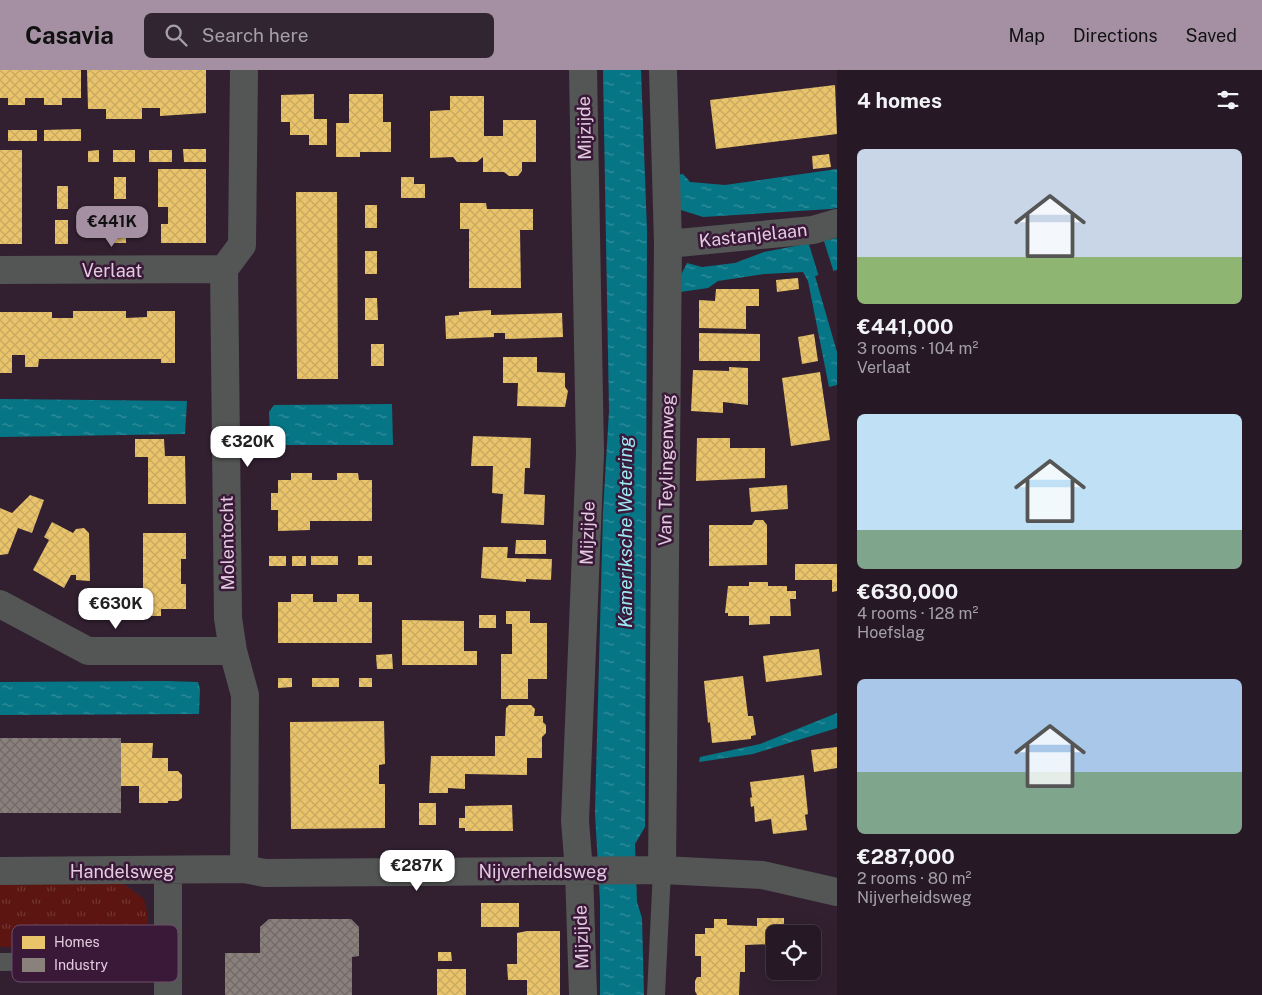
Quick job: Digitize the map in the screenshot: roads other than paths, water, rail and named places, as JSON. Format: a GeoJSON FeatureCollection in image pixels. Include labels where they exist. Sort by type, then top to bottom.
{"type":"FeatureCollection","features":[{"type":"Feature","properties":{"kind":"street"},"geometry":{"type":"LineString","coordinates":[[224,269],[242,245],[244,70]]}},
{"type":"Feature","properties":{"kind":"street","name":"Mijzijde"},"geometry":{"type":"LineString","coordinates":[[583,70],[590,453],[575,820],[588,872],[583,995]]}},
{"type":"Feature","properties":{"kind":"street","name":"Van Teylingenweg"},"geometry":{"type":"LineString","coordinates":[[651,870],[668,244],[663,70]]}},
{"type":"Feature","properties":{"kind":"street","name":"Kastanjelaan"},"geometry":{"type":"LineString","coordinates":[[668,244],[813,230],[837,223]]}},
{"type":"Feature","properties":{"kind":"street","name":"Verlaat"},"geometry":{"type":"LineString","coordinates":[[0,270],[224,269]]}},
{"type":"Feature","properties":{"kind":"street","name":"Molentocht"},"geometry":{"type":"LineString","coordinates":[[224,269],[228,618],[233,651],[245,695],[244,869]]}},
{"type":"Feature","properties":{"kind":"street"},"geometry":{"type":"LineString","coordinates":[[0,604],[88,651],[233,651]]}},
{"type":"Feature","properties":{"kind":"street","name":"Nijverheidsweg"},"geometry":{"type":"LineString","coordinates":[[244,869],[265,873],[588,872],[651,870]]}},
{"type":"Feature","properties":{"kind":"street","name":"Handelsweg"},"geometry":{"type":"LineString","coordinates":[[0,871],[244,869]]}},
{"type":"Feature","properties":{"kind":"street"},"geometry":{"type":"LineString","coordinates":[[168,870],[168,925]]}},
{"type":"Feature","properties":{"kind":"street"},"geometry":{"type":"LineString","coordinates":[[651,870],[762,875],[837,892]]}},
{"type":"Feature","properties":{"kind":"street"},"geometry":{"type":"LineString","coordinates":[[168,982],[168,995]]}},
{"type":"Feature","properties":{"kind":"lane","name":"Van Teylingenweg"},"geometry":{"type":"LineString","coordinates":[[651,870],[656,995]]}},
{"type":"Feature","properties":{"kind":"water","name":"Kameriksche Wetering"},"geometry":{"type":"Polygon","coordinates":[[[603,70],[641,70],[647,231],[645,827],[635,844],[637,902],[642,918],[644,995],[600,995],[600,901],[595,813],[603,512],[609,411],[603,70]]]}},
{"type":"Feature","properties":{"kind":"water"},"geometry":{"type":"Polygon","coordinates":[[[837,169],[837,208],[831,209],[703,217],[681,210],[676,195],[676,175],[683,174],[690,182],[725,185],[837,169]]]}},
{"type":"Feature","properties":{"kind":"water"},"geometry":{"type":"Polygon","coordinates":[[[837,238],[837,270],[815,276],[837,352],[837,385],[829,387],[808,281],[803,272],[764,274],[718,281],[708,288],[680,292],[680,277],[687,263],[702,267],[735,263],[764,252],[837,238]]]}},
{"type":"Feature","properties":{"kind":"water"},"geometry":{"type":"Polygon","coordinates":[[[0,399],[187,401],[185,434],[0,437],[0,399]]]}},
{"type":"Feature","properties":{"kind":"water"},"geometry":{"type":"Polygon","coordinates":[[[392,404],[393,445],[280,445],[270,434],[269,412],[274,405],[392,404]]]}},
{"type":"Feature","properties":{"kind":"water"},"geometry":{"type":"Polygon","coordinates":[[[0,682],[198,682],[200,689],[199,714],[0,715],[0,682]]]}},
{"type":"Feature","properties":{"kind":"water"},"geometry":{"type":"Polygon","coordinates":[[[837,713],[837,728],[753,754],[699,762],[700,757],[760,744],[837,713]]]}}]}
